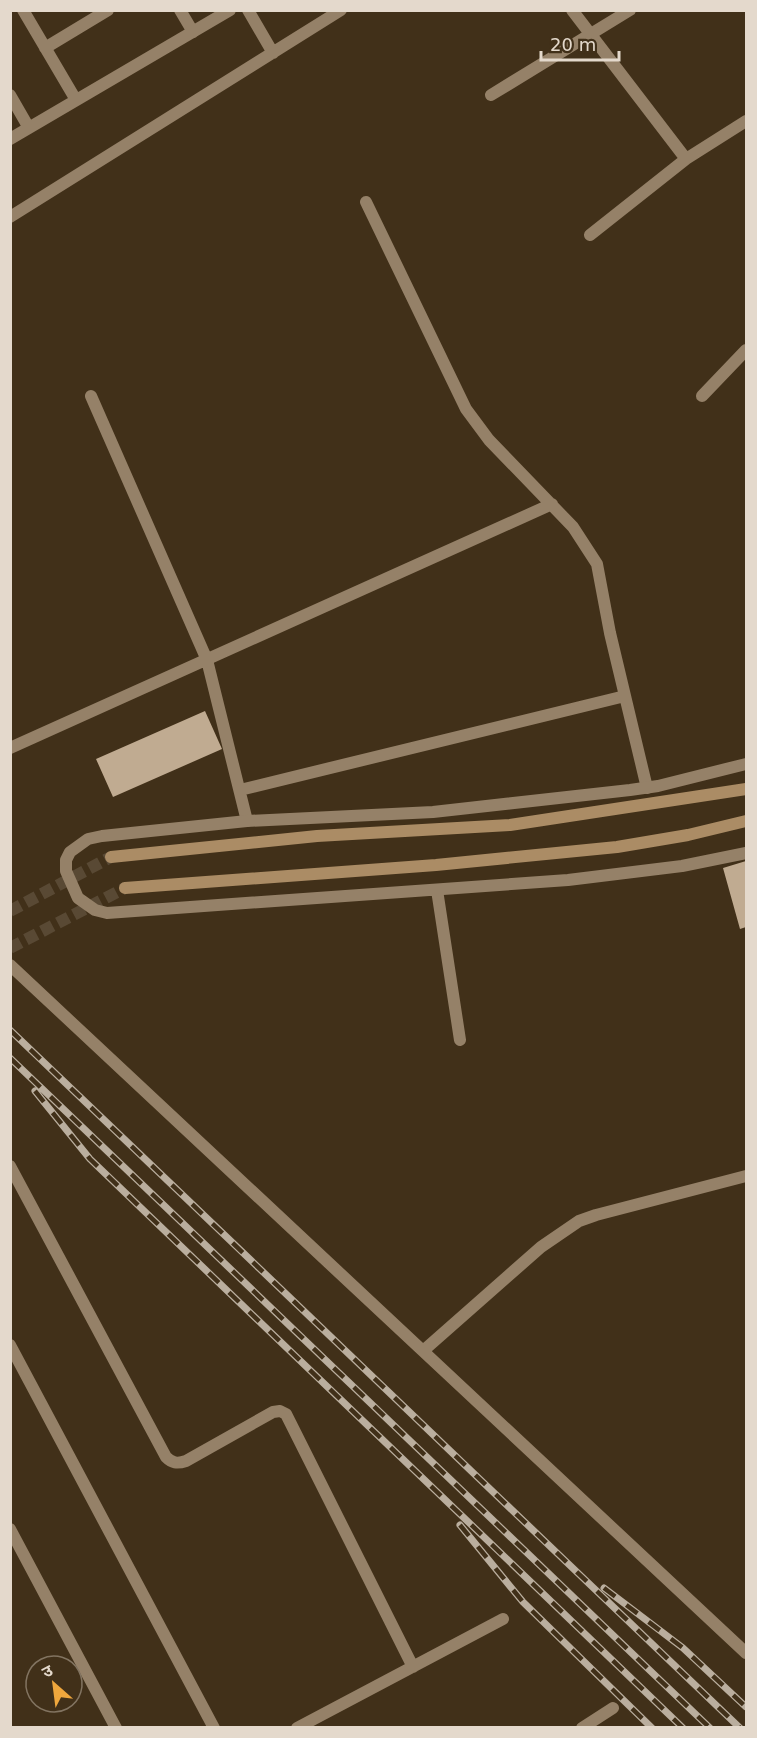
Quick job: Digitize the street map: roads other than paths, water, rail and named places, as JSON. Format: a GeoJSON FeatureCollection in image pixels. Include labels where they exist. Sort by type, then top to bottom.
{"type":"FeatureCollection","features":[{"type":"Feature","properties":{"kind":"street"},"geometry":{"type":"LineString","coordinates":[[23,10],[76,100]]}},
{"type":"Feature","properties":{"kind":"street"},"geometry":{"type":"LineString","coordinates":[[45,48],[108,10]]}},
{"type":"Feature","properties":{"kind":"street"},"geometry":{"type":"LineString","coordinates":[[180,10],[193,32]]}},
{"type":"Feature","properties":{"kind":"street"},"geometry":{"type":"LineString","coordinates":[[10,139],[230,10]]}},
{"type":"Feature","properties":{"kind":"street"},"geometry":{"type":"LineString","coordinates":[[248,10],[273,53]]}},
{"type":"Feature","properties":{"kind":"street"},"geometry":{"type":"LineString","coordinates":[[10,217],[341,10]]}},
{"type":"Feature","properties":{"kind":"street"},"geometry":{"type":"LineString","coordinates":[[572,10],[686,159]]}},
{"type":"Feature","properties":{"kind":"street"},"geometry":{"type":"LineString","coordinates":[[490,95],[630,10]]}},
{"type":"Feature","properties":{"kind":"street"},"geometry":{"type":"LineString","coordinates":[[10,95],[29,128]]}},
{"type":"Feature","properties":{"kind":"street"},"geometry":{"type":"LineString","coordinates":[[590,235],[686,159],[747,122]]}},
{"type":"Feature","properties":{"kind":"street"},"geometry":{"type":"LineString","coordinates":[[366,202],[466,409],[489,440],[573,527],[597,564],[646,788]]}},
{"type":"Feature","properties":{"kind":"street"},"geometry":{"type":"LineString","coordinates":[[702,396],[747,350]]}},
{"type":"Feature","properties":{"kind":"street"},"geometry":{"type":"LineString","coordinates":[[91,396],[207,660],[247,821]]}},
{"type":"Feature","properties":{"kind":"street"},"geometry":{"type":"LineString","coordinates":[[10,748],[552,504]]}},
{"type":"Feature","properties":{"kind":"street"},"geometry":{"type":"LineString","coordinates":[[240,790],[625,696]]}},
{"type":"Feature","properties":{"kind":"street"},"geometry":{"type":"LineString","coordinates":[[747,764],[646,788],[433,812],[247,821],[102,836],[88,839],[70,852],[66,861],[66,872],[78,898],[89,907],[107,913],[437,890],[634,873],[716,861],[747,853]]}},
{"type":"Feature","properties":{"kind":"street"},"geometry":{"type":"LineString","coordinates":[[111,857],[317,836],[510,825],[747,789]]}},
{"type":"Feature","properties":{"kind":"street"},"geometry":{"type":"LineString","coordinates":[[125,888],[436,865],[617,847],[688,835],[747,821]]}},
{"type":"Feature","properties":{"kind":"street"},"geometry":{"type":"LineString","coordinates":[[437,890],[460,1040]]}},
{"type":"Feature","properties":{"kind":"street"},"geometry":{"type":"LineString","coordinates":[[10,965],[747,1653]]}},
{"type":"Feature","properties":{"kind":"street"},"geometry":{"type":"LineString","coordinates":[[10,1166],[171,1462],[186,1461],[273,1412],[280,1411],[286,1414],[412,1667]]}},
{"type":"Feature","properties":{"kind":"street"},"geometry":{"type":"LineString","coordinates":[[423,1351],[541,1247],[579,1221],[747,1176]]}},
{"type":"Feature","properties":{"kind":"street"},"geometry":{"type":"LineString","coordinates":[[10,1345],[214,1728]]}},
{"type":"Feature","properties":{"kind":"street"},"geometry":{"type":"LineString","coordinates":[[10,1529],[116,1728]]}},
{"type":"Feature","properties":{"kind":"street"},"geometry":{"type":"LineString","coordinates":[[297,1728],[503,1619]]}},
{"type":"Feature","properties":{"kind":"street"},"geometry":{"type":"LineString","coordinates":[[582,1728],[613,1708]]}},
{"type":"Feature","properties":{"kind":"tunnel"},"geometry":{"type":"LineString","coordinates":[[10,911],[111,857]]}},
{"type":"Feature","properties":{"kind":"tunnel"},"geometry":{"type":"LineString","coordinates":[[10,948],[125,888]]}},
{"type":"Feature","properties":{"kind":"railway"},"geometry":{"type":"LineString","coordinates":[[10,1030],[740,1728]]}},
{"type":"Feature","properties":{"kind":"railway"},"geometry":{"type":"LineString","coordinates":[[10,1058],[710,1728]]}},
{"type":"Feature","properties":{"kind":"railway"},"geometry":{"type":"LineString","coordinates":[[35,1091],[90,1159],[683,1728]]}},
{"type":"Feature","properties":{"kind":"railway"},"geometry":{"type":"LineString","coordinates":[[460,1525],[523,1602],[652,1728]]}},
{"type":"Feature","properties":{"kind":"railway"},"geometry":{"type":"LineString","coordinates":[[604,1588],[683,1648],[746,1707]]}}]}
